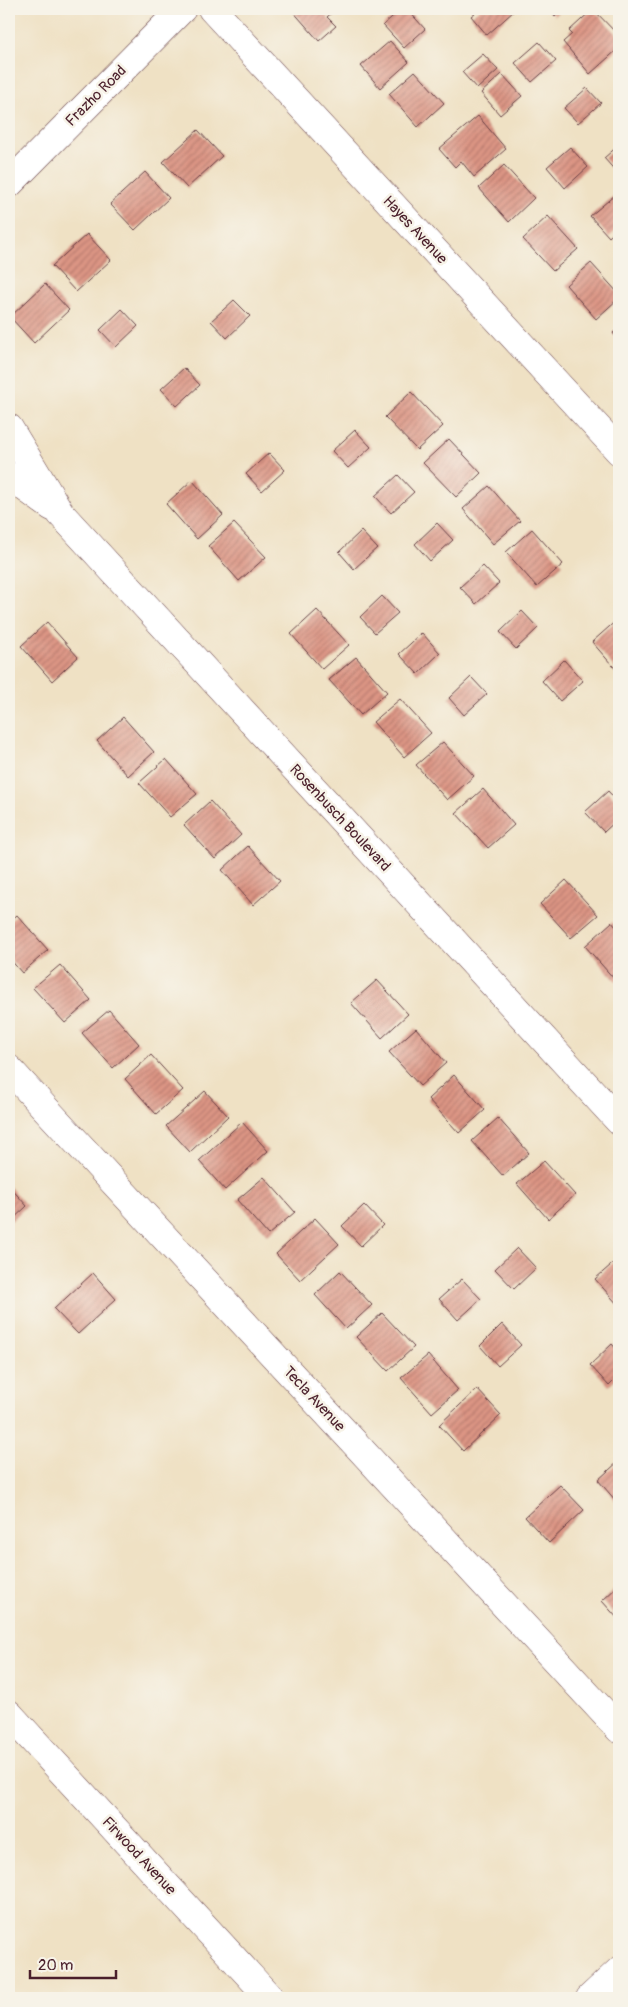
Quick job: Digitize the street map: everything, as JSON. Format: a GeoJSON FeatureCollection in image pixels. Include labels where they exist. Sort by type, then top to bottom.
{"type":"FeatureCollection","features":[{"type":"Feature","properties":{"kind":"street","name":"Frazho Road"},"geometry":{"type":"LineString","coordinates":[[10,179],[182,9]]}},
{"type":"Feature","properties":{"kind":"street","name":"Hayes Avenue"},"geometry":{"type":"LineString","coordinates":[[212,9],[619,450]]}},
{"type":"Feature","properties":{"kind":"street","name":"Rosenbusch Boulevard"},"geometry":{"type":"LineString","coordinates":[[9,428],[61,514]]}},
{"type":"Feature","properties":{"kind":"street","name":"Rosenbusch Boulevard"},"geometry":{"type":"LineString","coordinates":[[9,476],[61,514],[619,1122]]}},
{"type":"Feature","properties":{"kind":"street","name":"Tecla Avenue"},"geometry":{"type":"LineString","coordinates":[[9,1069],[619,1729]]}},
{"type":"Feature","properties":{"kind":"street","name":"Firwood Avenue"},"geometry":{"type":"LineString","coordinates":[[9,1714],[270,1998]]}},
{"type":"Feature","properties":{"kind":"street"},"geometry":{"type":"LineString","coordinates":[[590,1998],[619,1971]]}},
{"type":"Feature","properties":{"kind":"building"},"geometry":{"type":"Polygon","coordinates":[[[291,9],[336,9],[327,17],[336,26],[319,41],[291,9]]]}},
{"type":"Feature","properties":{"kind":"building"},"geometry":{"type":"Polygon","coordinates":[[[401,9],[407,9],[425,29],[404,48],[383,25],[401,9]]]}},
{"type":"Feature","properties":{"kind":"building"},"geometry":{"type":"Polygon","coordinates":[[[480,9],[512,9],[514,11],[487,35],[471,16],[480,9]]]}},
{"type":"Feature","properties":{"kind":"building"},"geometry":{"type":"Polygon","coordinates":[[[549,9],[562,9],[555,16],[549,9]]]}},
{"type":"Feature","properties":{"kind":"building"},"geometry":{"type":"Polygon","coordinates":[[[593,9],[619,36],[619,48],[590,74],[563,42],[572,34],[569,31],[593,9]]]}},
{"type":"Feature","properties":{"kind":"building"},"geometry":{"type":"Polygon","coordinates":[[[390,41],[409,62],[380,88],[361,66],[390,41]]]}},
{"type":"Feature","properties":{"kind":"building"},"geometry":{"type":"Polygon","coordinates":[[[539,42],[556,61],[532,82],[515,63],[539,42]]]}},
{"type":"Feature","properties":{"kind":"building"},"geometry":{"type":"Polygon","coordinates":[[[483,54],[498,70],[477,89],[462,72],[483,54]]]}},
{"type":"Feature","properties":{"kind":"building"},"geometry":{"type":"Polygon","coordinates":[[[415,71],[444,103],[418,127],[389,94],[415,71]]]}},
{"type":"Feature","properties":{"kind":"building"},"geometry":{"type":"Polygon","coordinates":[[[502,74],[522,96],[500,115],[481,93],[502,74]]]}},
{"type":"Feature","properties":{"kind":"building"},"geometry":{"type":"Polygon","coordinates":[[[587,88],[601,103],[578,123],[564,108],[587,88]]]}},
{"type":"Feature","properties":{"kind":"building"},"geometry":{"type":"Polygon","coordinates":[[[478,116],[506,149],[474,177],[461,161],[455,167],[439,149],[478,116]]]}},
{"type":"Feature","properties":{"kind":"building"},"geometry":{"type":"Polygon","coordinates":[[[198,130],[222,156],[187,188],[163,162],[198,130]]]}},
{"type":"Feature","properties":{"kind":"building"},"geometry":{"type":"Polygon","coordinates":[[[619,145],[619,175],[604,158],[619,145]]]}},
{"type":"Feature","properties":{"kind":"building"},"geometry":{"type":"Polygon","coordinates":[[[570,147],[588,167],[565,188],[547,167],[570,147]]]}},
{"type":"Feature","properties":{"kind":"building"},"geometry":{"type":"Polygon","coordinates":[[[504,165],[534,198],[509,222],[479,188],[504,165]]]}},
{"type":"Feature","properties":{"kind":"building"},"geometry":{"type":"Polygon","coordinates":[[[145,172],[169,198],[135,230],[110,204],[145,172]]]}},
{"type":"Feature","properties":{"kind":"building"},"geometry":{"type":"Polygon","coordinates":[[[615,195],[619,200],[619,228],[609,237],[590,216],[615,195]]]}},
{"type":"Feature","properties":{"kind":"building"},"geometry":{"type":"Polygon","coordinates":[[[548,216],[578,249],[553,271],[523,239],[548,216]]]}},
{"type":"Feature","properties":{"kind":"building"},"geometry":{"type":"Polygon","coordinates":[[[87,234],[111,260],[76,292],[52,266],[87,234]]]}},
{"type":"Feature","properties":{"kind":"building"},"geometry":{"type":"Polygon","coordinates":[[[591,263],[619,294],[619,298],[596,319],[566,285],[591,263]]]}},
{"type":"Feature","properties":{"kind":"building"},"geometry":{"type":"Polygon","coordinates":[[[45,284],[69,310],[34,343],[10,317],[45,284]]]}},
{"type":"Feature","properties":{"kind":"building"},"geometry":{"type":"Polygon","coordinates":[[[234,300],[250,316],[227,338],[211,321],[234,300]]]}},
{"type":"Feature","properties":{"kind":"building"},"geometry":{"type":"Polygon","coordinates":[[[122,309],[138,326],[116,347],[100,330],[122,309]]]}},
{"type":"Feature","properties":{"kind":"building"},"geometry":{"type":"Polygon","coordinates":[[[619,327],[619,341],[613,333],[619,327]]]}},
{"type":"Feature","properties":{"kind":"building"},"geometry":{"type":"Polygon","coordinates":[[[184,368],[200,385],[177,406],[161,389],[184,368]]]}},
{"type":"Feature","properties":{"kind":"building"},"geometry":{"type":"Polygon","coordinates":[[[411,392],[443,426],[417,450],[385,417],[411,392]]]}},
{"type":"Feature","properties":{"kind":"building"},"geometry":{"type":"Polygon","coordinates":[[[355,430],[371,447],[348,468],[332,451],[355,430]]]}},
{"type":"Feature","properties":{"kind":"building"},"geometry":{"type":"Polygon","coordinates":[[[449,439],[481,473],[456,497],[423,463],[449,439]]]}},
{"type":"Feature","properties":{"kind":"building"},"geometry":{"type":"Polygon","coordinates":[[[269,453],[285,470],[262,491],[246,474],[269,453]]]}},
{"type":"Feature","properties":{"kind":"building"},"geometry":{"type":"Polygon","coordinates":[[[398,475],[414,492],[391,513],[375,496],[398,475]]]}},
{"type":"Feature","properties":{"kind":"building"},"geometry":{"type":"Polygon","coordinates":[[[192,480],[223,515],[197,539],[166,504],[192,480]]]}},
{"type":"Feature","properties":{"kind":"building"},"geometry":{"type":"Polygon","coordinates":[[[489,486],[520,521],[493,544],[463,509],[489,486]]]}},
{"type":"Feature","properties":{"kind":"building"},"geometry":{"type":"Polygon","coordinates":[[[234,523],[266,557],[239,581],[208,546],[234,523]]]}},
{"type":"Feature","properties":{"kind":"building"},"geometry":{"type":"Polygon","coordinates":[[[437,523],[453,540],[430,561],[415,544],[437,523]]]}},
{"type":"Feature","properties":{"kind":"building"},"geometry":{"type":"Polygon","coordinates":[[[532,529],[563,564],[537,587],[506,552],[532,529]]]}},
{"type":"Feature","properties":{"kind":"building"},"geometry":{"type":"Polygon","coordinates":[[[361,531],[377,548],[354,569],[339,552],[361,531]]]}},
{"type":"Feature","properties":{"kind":"building"},"geometry":{"type":"Polygon","coordinates":[[[483,566],[499,583],[476,604],[460,587],[483,566]]]}},
{"type":"Feature","properties":{"kind":"building"},"geometry":{"type":"Polygon","coordinates":[[[382,596],[398,613],[375,633],[360,617],[382,596]]]}},
{"type":"Feature","properties":{"kind":"building"},"geometry":{"type":"Polygon","coordinates":[[[317,610],[349,645],[322,669],[291,634],[317,610]]]}},
{"type":"Feature","properties":{"kind":"building"},"geometry":{"type":"Polygon","coordinates":[[[522,611],[538,628],[516,649],[500,632],[522,611]]]}},
{"type":"Feature","properties":{"kind":"building"},"geometry":{"type":"Polygon","coordinates":[[[619,620],[619,673],[592,642],[619,620]]]}},
{"type":"Feature","properties":{"kind":"building"},"geometry":{"type":"Polygon","coordinates":[[[47,622],[78,657],[52,681],[21,646],[47,622]]]}},
{"type":"Feature","properties":{"kind":"building"},"geometry":{"type":"Polygon","coordinates":[[[422,633],[440,653],[418,674],[399,654],[422,633]]]}},
{"type":"Feature","properties":{"kind":"building"},"geometry":{"type":"Polygon","coordinates":[[[356,657],[387,692],[361,715],[329,680],[356,657]]]}},
{"type":"Feature","properties":{"kind":"building"},"geometry":{"type":"Polygon","coordinates":[[[564,660],[583,681],[560,701],[542,681],[564,660]]]}},
{"type":"Feature","properties":{"kind":"building"},"geometry":{"type":"Polygon","coordinates":[[[471,677],[487,694],[464,715],[449,698],[471,677]]]}},
{"type":"Feature","properties":{"kind":"building"},"geometry":{"type":"Polygon","coordinates":[[[400,699],[431,733],[404,757],[373,722],[400,699]]]}},
{"type":"Feature","properties":{"kind":"building"},"geometry":{"type":"Polygon","coordinates":[[[123,717],[154,752],[128,776],[97,741],[123,717]]]}},
{"type":"Feature","properties":{"kind":"building"},"geometry":{"type":"Polygon","coordinates":[[[443,742],[474,776],[447,800],[416,765],[443,742]]]}},
{"type":"Feature","properties":{"kind":"building"},"geometry":{"type":"Polygon","coordinates":[[[166,759],[197,794],[170,817],[139,783],[166,759]]]}},
{"type":"Feature","properties":{"kind":"building"},"geometry":{"type":"Polygon","coordinates":[[[483,789],[514,825],[488,848],[456,813],[483,789]]]}},
{"type":"Feature","properties":{"kind":"building"},"geometry":{"type":"Polygon","coordinates":[[[608,791],[619,803],[619,818],[604,832],[585,812],[608,791]]]}},
{"type":"Feature","properties":{"kind":"building"},"geometry":{"type":"Polygon","coordinates":[[[210,801],[241,835],[215,859],[184,825],[210,801]]]}},
{"type":"Feature","properties":{"kind":"building"},"geometry":{"type":"Polygon","coordinates":[[[248,846],[280,881],[253,905],[222,870],[248,846]]]}},
{"type":"Feature","properties":{"kind":"building"},"geometry":{"type":"Polygon","coordinates":[[[566,880],[598,915],[571,938],[540,904],[566,880]]]}},
{"type":"Feature","properties":{"kind":"building"},"geometry":{"type":"Polygon","coordinates":[[[17,915],[48,950],[22,973],[9,958],[9,922],[17,915]]]}},
{"type":"Feature","properties":{"kind":"building"},"geometry":{"type":"Polygon","coordinates":[[[612,922],[619,931],[619,978],[616,981],[585,946],[612,922]]]}},
{"type":"Feature","properties":{"kind":"building"},"geometry":{"type":"Polygon","coordinates":[[[60,965],[91,1000],[65,1023],[33,988],[60,965]]]}},
{"type":"Feature","properties":{"kind":"building"},"geometry":{"type":"Polygon","coordinates":[[[377,980],[408,1014],[382,1038],[351,1003],[377,980]]]}},
{"type":"Feature","properties":{"kind":"building"},"geometry":{"type":"Polygon","coordinates":[[[109,1010],[139,1044],[113,1068],[82,1033],[109,1010]]]}},
{"type":"Feature","properties":{"kind":"building"},"geometry":{"type":"Polygon","coordinates":[[[416,1028],[446,1063],[420,1086],[389,1052],[416,1028]]]}},
{"type":"Feature","properties":{"kind":"building"},"geometry":{"type":"Polygon","coordinates":[[[151,1055],[183,1090],[156,1114],[125,1079],[151,1055]]]}},
{"type":"Feature","properties":{"kind":"building"},"geometry":{"type":"Polygon","coordinates":[[[454,1075],[485,1110],[459,1133],[428,1099],[454,1075]]]}},
{"type":"Feature","properties":{"kind":"building"},"geometry":{"type":"Polygon","coordinates":[[[205,1091],[228,1116],[190,1152],[166,1126],[205,1091]]]}},
{"type":"Feature","properties":{"kind":"building"},"geometry":{"type":"Polygon","coordinates":[[[498,1118],[529,1153],[503,1176],[472,1141],[498,1118]]]}},
{"type":"Feature","properties":{"kind":"building"},"geometry":{"type":"Polygon","coordinates":[[[242,1122],[268,1151],[225,1190],[199,1161],[242,1122]]]}},
{"type":"Feature","properties":{"kind":"building"},"geometry":{"type":"Polygon","coordinates":[[[544,1161],[575,1195],[548,1219],[517,1184],[544,1161]]]}},
{"type":"Feature","properties":{"kind":"building"},"geometry":{"type":"Polygon","coordinates":[[[264,1177],[295,1212],[268,1235],[237,1200],[264,1177]]]}},
{"type":"Feature","properties":{"kind":"building"},"geometry":{"type":"Polygon","coordinates":[[[9,1186],[27,1206],[9,1223],[9,1186]]]}},
{"type":"Feature","properties":{"kind":"building"},"geometry":{"type":"Polygon","coordinates":[[[364,1205],[383,1225],[361,1246],[342,1226],[364,1205]]]}},
{"type":"Feature","properties":{"kind":"building"},"geometry":{"type":"Polygon","coordinates":[[[315,1218],[339,1244],[300,1280],[276,1254],[315,1218]]]}},
{"type":"Feature","properties":{"kind":"building"},"geometry":{"type":"Polygon","coordinates":[[[517,1248],[536,1268],[514,1289],[495,1269],[517,1248]]]}},
{"type":"Feature","properties":{"kind":"building"},"geometry":{"type":"Polygon","coordinates":[[[619,1258],[619,1306],[595,1279],[619,1258]]]}},
{"type":"Feature","properties":{"kind":"building"},"geometry":{"type":"Polygon","coordinates":[[[340,1271],[372,1305],[346,1329],[315,1295],[340,1271]]]}},
{"type":"Feature","properties":{"kind":"building"},"geometry":{"type":"Polygon","coordinates":[[[93,1273],[116,1299],[78,1334],[54,1309],[93,1273]]]}},
{"type":"Feature","properties":{"kind":"building"},"geometry":{"type":"Polygon","coordinates":[[[462,1279],[481,1299],[458,1320],[439,1299],[462,1279]]]}},
{"type":"Feature","properties":{"kind":"building"},"geometry":{"type":"Polygon","coordinates":[[[382,1313],[414,1347],[388,1371],[356,1337],[382,1313]]]}},
{"type":"Feature","properties":{"kind":"building"},"geometry":{"type":"Polygon","coordinates":[[[502,1324],[521,1345],[498,1366],[480,1346],[502,1324]]]}},
{"type":"Feature","properties":{"kind":"building"},"geometry":{"type":"Polygon","coordinates":[[[612,1344],[619,1352],[619,1376],[609,1386],[590,1365],[612,1344]]]}},
{"type":"Feature","properties":{"kind":"building"},"geometry":{"type":"Polygon","coordinates":[[[428,1355],[458,1390],[432,1413],[401,1378],[428,1355]]]}},
{"type":"Feature","properties":{"kind":"building"},"geometry":{"type":"Polygon","coordinates":[[[477,1389],[501,1415],[463,1451],[439,1425],[477,1389]]]}},
{"type":"Feature","properties":{"kind":"building"},"geometry":{"type":"Polygon","coordinates":[[[619,1461],[619,1498],[616,1501],[598,1480],[619,1461]]]}},
{"type":"Feature","properties":{"kind":"building"},"geometry":{"type":"Polygon","coordinates":[[[560,1485],[584,1510],[549,1543],[525,1517],[560,1485]]]}},
{"type":"Feature","properties":{"kind":"building"},"geometry":{"type":"Polygon","coordinates":[[[619,1585],[619,1620],[602,1601],[619,1585]]]}}]}
